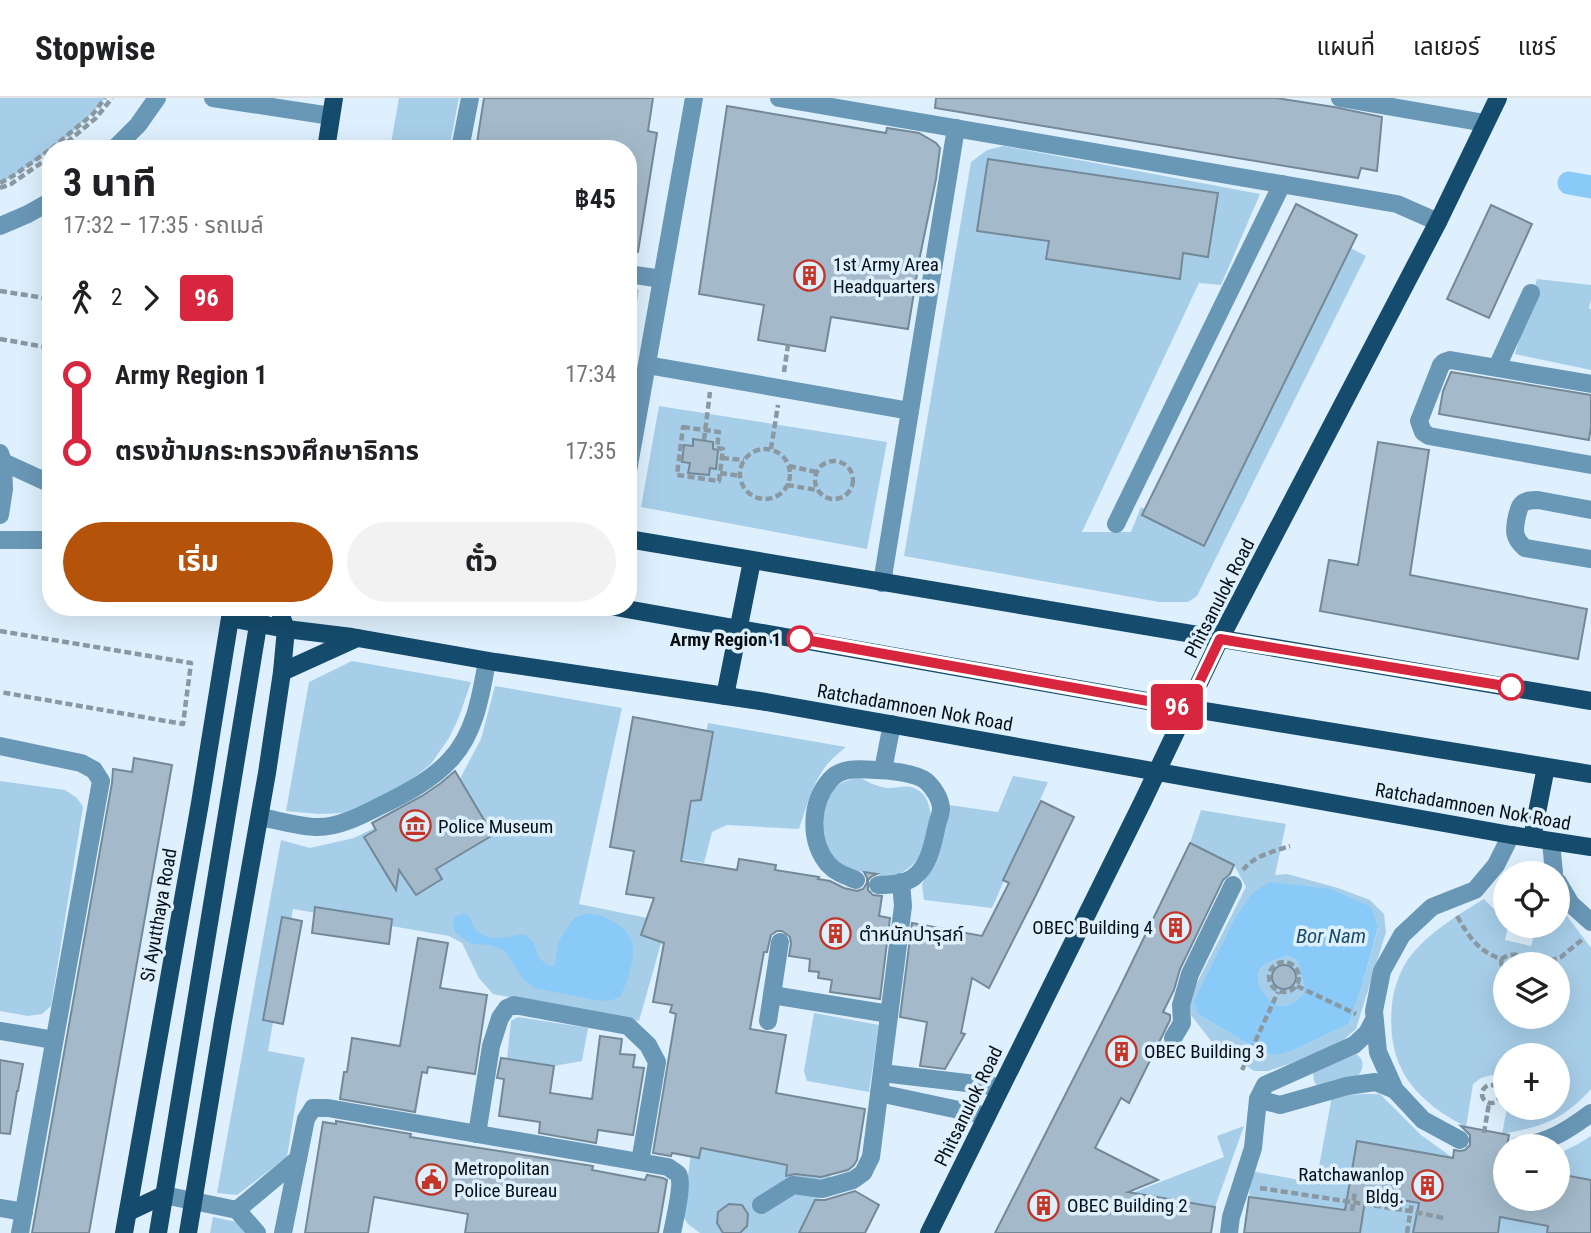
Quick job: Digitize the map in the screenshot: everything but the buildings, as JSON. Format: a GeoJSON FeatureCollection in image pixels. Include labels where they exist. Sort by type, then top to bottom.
{"type":"FeatureCollection","features":[{"type":"Feature","properties":{"kind":"main road","name":"Phitsanulok Road"},"geometry":{"type":"LineString","coordinates":[[929,1233],[1220,639],[1438,222],[1497,98]]}},
{"type":"Feature","properties":{"kind":"main road"},"geometry":{"type":"LineString","coordinates":[[328,140],[333,107]]}},
{"type":"Feature","properties":{"kind":"main road"},"geometry":{"type":"LineString","coordinates":[[637,541],[1591,701]]}},
{"type":"Feature","properties":{"kind":"main road"},"geometry":{"type":"LineString","coordinates":[[725,696],[752,561]]}},
{"type":"Feature","properties":{"kind":"main road"},"geometry":{"type":"LineString","coordinates":[[637,611],[1187,708],[1591,774]]}},
{"type":"Feature","properties":{"kind":"main road","name":"Si Ayutthaya Road"},"geometry":{"type":"LineString","coordinates":[[124,1233],[234,616]]}},
{"type":"Feature","properties":{"kind":"main road"},"geometry":{"type":"LineString","coordinates":[[158,1233],[260,616]]}},
{"type":"Feature","properties":{"kind":"main road","name":"Ratchadamnoen Nok Road"},"geometry":{"type":"LineString","coordinates":[[262,616],[286,629],[766,702],[1591,848]]}},
{"type":"Feature","properties":{"kind":"main road"},"geometry":{"type":"LineString","coordinates":[[188,1233],[260,817],[282,672],[286,629],[281,616]]}},
{"type":"Feature","properties":{"kind":"main road"},"geometry":{"type":"LineString","coordinates":[[282,672],[357,638]]}},
{"type":"Feature","properties":{"kind":"main road"},"geometry":{"type":"LineString","coordinates":[[207,758],[235,764]]}},
{"type":"Feature","properties":{"kind":"main road"},"geometry":{"type":"LineString","coordinates":[[1532,838],[1546,767]]}},
{"type":"Feature","properties":{"kind":"main road"},"geometry":{"type":"LineString","coordinates":[[227,811],[260,817]]}},
{"type":"Feature","properties":{"kind":"main road"},"geometry":{"type":"LineString","coordinates":[[153,1062],[185,1067]]}},
{"type":"Feature","properties":{"kind":"main road"},"geometry":{"type":"LineString","coordinates":[[128,1212],[164,1195]]}},
{"type":"Feature","properties":{"kind":"street"},"geometry":{"type":"LineString","coordinates":[[123,140],[138,125],[157,98]]}},
{"type":"Feature","properties":{"kind":"street"},"geometry":{"type":"LineString","coordinates":[[213,98],[333,107]]}},
{"type":"Feature","properties":{"kind":"street"},"geometry":{"type":"LineString","coordinates":[[462,140],[470,98]]}},
{"type":"Feature","properties":{"kind":"street"},"geometry":{"type":"LineString","coordinates":[[637,421],[694,98]]}},
{"type":"Feature","properties":{"kind":"street"},"geometry":{"type":"LineString","coordinates":[[779,98],[1397,204],[1438,222]]}},
{"type":"Feature","properties":{"kind":"street"},"geometry":{"type":"LineString","coordinates":[[1340,98],[1485,123]]}},
{"type":"Feature","properties":{"kind":"street"},"geometry":{"type":"LineString","coordinates":[[882,583],[956,128]]}},
{"type":"Feature","properties":{"kind":"street"},"geometry":{"type":"LineString","coordinates":[[1116,524],[1282,184]]}},
{"type":"Feature","properties":{"kind":"street"},"geometry":{"type":"LineString","coordinates":[[0,226],[42,206]]}},
{"type":"Feature","properties":{"kind":"street"},"geometry":{"type":"LineString","coordinates":[[637,275],[662,279]]}},
{"type":"Feature","properties":{"kind":"street"},"geometry":{"type":"LineString","coordinates":[[1497,367],[1531,293]]}},
{"type":"Feature","properties":{"kind":"street"},"geometry":{"type":"LineString","coordinates":[[1591,384],[1450,360],[1441,365],[1419,421],[1423,432],[1429,436],[1591,465]]}},
{"type":"Feature","properties":{"kind":"street"},"geometry":{"type":"LineString","coordinates":[[647,365],[910,411]]}},
{"type":"Feature","properties":{"kind":"street"},"geometry":{"type":"LineString","coordinates":[[1,457],[42,479]]}},
{"type":"Feature","properties":{"kind":"street"},"geometry":{"type":"LineString","coordinates":[[0,515],[4,489],[1,457]]}},
{"type":"Feature","properties":{"kind":"street"},"geometry":{"type":"LineString","coordinates":[[1591,510],[1538,500],[1529,501],[1519,506],[1514,532],[1518,543],[1525,548],[1591,559]]}},
{"type":"Feature","properties":{"kind":"street"},"geometry":{"type":"LineString","coordinates":[[0,540],[42,540]]}},
{"type":"Feature","properties":{"kind":"street"},"geometry":{"type":"LineString","coordinates":[[260,817],[318,827],[334,825],[358,817],[383,804],[441,769],[452,758],[474,719],[487,661]]}},
{"type":"Feature","properties":{"kind":"street"},"geometry":{"type":"LineString","coordinates":[[883,770],[892,724]]}},
{"type":"Feature","properties":{"kind":"street"},"geometry":{"type":"LineString","coordinates":[[0,746],[81,763],[94,770],[101,780],[20,1233]]}},
{"type":"Feature","properties":{"kind":"street"},"geometry":{"type":"LineString","coordinates":[[856,880],[830,866],[820,852],[815,837],[815,814],[824,787],[837,773],[848,770],[883,770],[920,777],[934,790],[941,809],[929,858],[913,879],[889,886],[878,885]]}},
{"type":"Feature","properties":{"kind":"street"},"geometry":{"type":"LineString","coordinates":[[1460,1140],[1423,1120],[1395,1090],[1378,1052],[1374,1011],[1382,971],[1402,935],[1432,907],[1475,890],[1496,865],[1511,835]]}},
{"type":"Feature","properties":{"kind":"street"},"geometry":{"type":"LineString","coordinates":[[1551,842],[1553,861]]}},
{"type":"Feature","properties":{"kind":"street"},"geometry":{"type":"LineString","coordinates":[[761,1205],[793,1185],[822,1189],[853,1180],[863,1173],[871,1157],[903,906],[901,883]]}},
{"type":"Feature","properties":{"kind":"street"},"geometry":{"type":"LineString","coordinates":[[1173,1038],[1182,1023],[1181,1005],[1190,974],[1233,885]]}},
{"type":"Feature","properties":{"kind":"street"},"geometry":{"type":"LineString","coordinates":[[1570,904],[1588,929]]}},
{"type":"Feature","properties":{"kind":"street"},"geometry":{"type":"LineString","coordinates":[[768,1021],[780,942]]}},
{"type":"Feature","properties":{"kind":"street"},"geometry":{"type":"LineString","coordinates":[[772,995],[889,1014]]}},
{"type":"Feature","properties":{"kind":"street"},"geometry":{"type":"LineString","coordinates":[[477,1134],[491,1046],[500,1018],[507,1008],[514,1005],[628,1026],[648,1045],[657,1062],[640,1162]]}},
{"type":"Feature","properties":{"kind":"street"},"geometry":{"type":"LineString","coordinates":[[1228,1233],[1254,1148],[1258,1099],[1265,1085],[1354,1045],[1367,1033],[1374,1020]]}},
{"type":"Feature","properties":{"kind":"street"},"geometry":{"type":"LineString","coordinates":[[0,1031],[54,1040]]}},
{"type":"Feature","properties":{"kind":"street"},"geometry":{"type":"LineString","coordinates":[[881,1073],[1001,1087]]}},
{"type":"Feature","properties":{"kind":"street"},"geometry":{"type":"LineString","coordinates":[[1258,1099],[1280,1105],[1347,1086],[1375,1082],[1395,1090]]}},
{"type":"Feature","properties":{"kind":"street"},"geometry":{"type":"LineString","coordinates":[[879,1093],[987,1116]]}},
{"type":"Feature","properties":{"kind":"street"},"geometry":{"type":"LineString","coordinates":[[283,1233],[306,1119],[313,1108],[328,1108],[668,1167],[678,1173],[680,1178],[676,1231]]}},
{"type":"Feature","properties":{"kind":"street"},"geometry":{"type":"LineString","coordinates":[[1561,1134],[1591,1113]]}},
{"type":"Feature","properties":{"kind":"street"},"geometry":{"type":"LineString","coordinates":[[237,1210],[298,1159]]}},
{"type":"Feature","properties":{"kind":"street"},"geometry":{"type":"LineString","coordinates":[[164,1195],[237,1210],[257,1233]]}},
{"type":"Feature","properties":{"kind":"street"},"geometry":{"type":"LineString","coordinates":[[0,1208],[24,1212]]}},
{"type":"Feature","properties":{"kind":"path"},"geometry":{"type":"LineString","coordinates":[[62,140],[93,114],[105,98]]}},
{"type":"Feature","properties":{"kind":"path"},"geometry":{"type":"LineString","coordinates":[[70,140],[96,118],[112,98]]}},
{"type":"Feature","properties":{"kind":"path"},"geometry":{"type":"LineString","coordinates":[[0,185],[42,156]]}},
{"type":"Feature","properties":{"kind":"path"},"geometry":{"type":"LineString","coordinates":[[0,185],[11,184],[42,162]]}},
{"type":"Feature","properties":{"kind":"path"},"geometry":{"type":"LineString","coordinates":[[0,291],[42,298]]}},
{"type":"Feature","properties":{"kind":"path"},"geometry":{"type":"LineString","coordinates":[[0,339],[42,346]]}},
{"type":"Feature","properties":{"kind":"path"},"geometry":{"type":"LineString","coordinates":[[704,440],[712,376]]}},
{"type":"Feature","properties":{"kind":"path"},"geometry":{"type":"LineString","coordinates":[[683,427],[719,432],[717,448],[723,449],[722,458],[719,481],[677,475],[683,427]]}},
{"type":"Feature","properties":{"kind":"path"},"geometry":{"type":"LineString","coordinates":[[762,448],[779,452],[789,466],[787,485],[779,495],[771,498],[763,499],[748,493],[740,476],[744,460],[754,450],[762,448]]}},
{"type":"Feature","properties":{"kind":"path"},"geometry":{"type":"LineString","coordinates":[[722,458],[744,460]]}},
{"type":"Feature","properties":{"kind":"path"},"geometry":{"type":"LineString","coordinates":[[832,460],[839,461],[850,468],[853,474],[849,492],[839,499],[827,498],[815,484],[816,472],[832,460]]}},
{"type":"Feature","properties":{"kind":"path"},"geometry":{"type":"LineString","coordinates":[[789,466],[816,472]]}},
{"type":"Feature","properties":{"kind":"path"},"geometry":{"type":"LineString","coordinates":[[720,473],[740,476]]}},
{"type":"Feature","properties":{"kind":"path"},"geometry":{"type":"LineString","coordinates":[[787,485],[818,490]]}},
{"type":"Feature","properties":{"kind":"path"},"geometry":{"type":"LineString","coordinates":[[0,631],[191,663],[183,724],[0,692]]}},
{"type":"Feature","properties":{"kind":"path"},"geometry":{"type":"LineString","coordinates":[[1233,885],[1248,864],[1290,846]]}},
{"type":"Feature","properties":{"kind":"path"},"geometry":{"type":"LineString","coordinates":[[1455,913],[1472,941],[1493,956]]}},
{"type":"Feature","properties":{"kind":"path"},"geometry":{"type":"LineString","coordinates":[[1566,952],[1588,929]]}},
{"type":"Feature","properties":{"kind":"path"},"geometry":{"type":"LineString","coordinates":[[1288,962],[1296,967],[1300,977],[1299,987],[1289,992],[1278,991],[1270,985],[1270,969],[1278,963],[1288,962]]}},
{"type":"Feature","properties":{"kind":"path"},"geometry":{"type":"LineString","coordinates":[[1299,987],[1356,1014]]}},
{"type":"Feature","properties":{"kind":"path"},"geometry":{"type":"LineString","coordinates":[[1242,1070],[1278,991]]}},
{"type":"Feature","properties":{"kind":"path"},"geometry":{"type":"LineString","coordinates":[[1489,1085],[1500,1092],[1499,1098],[1489,1103],[1484,1100],[1483,1091],[1489,1085]]}},
{"type":"Feature","properties":{"kind":"path"},"geometry":{"type":"LineString","coordinates":[[1484,1133],[1489,1103]]}},
{"type":"Feature","properties":{"kind":"path"},"geometry":{"type":"LineString","coordinates":[[1242,1185],[1443,1218]]}},
{"type":"Feature","properties":{"kind":"path"},"geometry":{"type":"LineString","coordinates":[[1352,1211],[1355,1192]]}},
{"type":"Feature","properties":{"kind":"path"},"geometry":{"type":"LineString","coordinates":[[1407,1233],[1412,1202]]}},
{"type":"Feature","properties":{"kind":"shaded area"},"geometry":{"type":"Polygon","coordinates":[[[0,98],[105,98],[63,140],[42,140],[42,156],[0,183],[0,98]]]}},
{"type":"Feature","properties":{"kind":"shaded area"},"geometry":{"type":"Polygon","coordinates":[[[399,98],[459,98],[451,140],[392,140],[399,98]]]}},
{"type":"Feature","properties":{"kind":"shaded area"},"geometry":{"type":"Polygon","coordinates":[[[1004,146],[1260,194],[1221,285],[1199,283],[1082,532],[1131,532],[1141,507],[1201,535],[1343,244],[1366,256],[1197,596],[1188,602],[1159,602],[904,556],[971,162],[987,150],[1004,146]]]}},
{"type":"Feature","properties":{"kind":"shaded area"},"geometry":{"type":"Polygon","coordinates":[[[1537,279],[1591,285],[1591,370],[1515,354],[1537,279]]]}},
{"type":"Feature","properties":{"kind":"shaded area"},"geometry":{"type":"Polygon","coordinates":[[[659,406],[887,442],[867,549],[641,507],[659,406]]]}},
{"type":"Feature","properties":{"kind":"shaded area"},"geometry":{"type":"Polygon","coordinates":[[[352,661],[471,682],[449,738],[431,764],[407,783],[347,813],[286,811],[309,682],[352,661]]]}},
{"type":"Feature","properties":{"kind":"shaded area"},"geometry":{"type":"Polygon","coordinates":[[[495,686],[622,708],[579,904],[667,922],[639,1021],[493,994],[479,978],[462,943],[449,936],[293,909],[268,1051],[305,1058],[287,1157],[237,1195],[217,1193],[281,840],[310,848],[354,838],[455,788],[481,739],[495,686]]]}},
{"type":"Feature","properties":{"kind":"shaded area"},"geometry":{"type":"Polygon","coordinates":[[[708,723],[846,747],[820,774],[799,829],[727,825],[712,832],[704,863],[681,859],[708,723]]]}},
{"type":"Feature","properties":{"kind":"shaded area"},"geometry":{"type":"Polygon","coordinates":[[[1013,776],[1048,782],[992,908],[924,900],[922,884],[935,860],[949,805],[998,812],[1013,776]]]}},
{"type":"Feature","properties":{"kind":"shaded area"},"geometry":{"type":"Polygon","coordinates":[[[859,777],[882,787],[913,788],[926,798],[930,810],[931,830],[924,850],[903,872],[879,880],[879,874],[857,871],[856,877],[835,860],[824,839],[823,822],[829,797],[838,785],[859,777]]]}},
{"type":"Feature","properties":{"kind":"shaded area"},"geometry":{"type":"Polygon","coordinates":[[[0,781],[65,790],[77,798],[83,807],[51,1006],[42,1014],[28,1016],[0,1011],[0,781]]]}},
{"type":"Feature","properties":{"kind":"shaded area"},"geometry":{"type":"Polygon","coordinates":[[[1201,810],[1286,824],[1275,875],[1287,874],[1338,888],[1370,900],[1384,914],[1386,932],[1356,1029],[1342,1041],[1292,1063],[1268,1071],[1254,1071],[1211,1041],[1191,1015],[1188,1004],[1195,987],[1246,887],[1234,865],[1190,843],[1201,810]],[[1331,889],[1198,1014],[1263,1053],[1296,1049],[1349,1024],[1378,928],[1331,889]]]}},
{"type":"Feature","properties":{"kind":"shaded area"},"geometry":{"type":"Polygon","coordinates":[[[1484,899],[1493,908],[1493,938],[1505,938],[1531,946],[1533,938],[1570,938],[1570,920],[1591,948],[1591,1089],[1570,1109],[1570,1043],[1493,1043],[1493,1076],[1481,1078],[1473,1084],[1466,1127],[1431,1105],[1407,1079],[1399,1063],[1391,1026],[1396,984],[1412,954],[1445,924],[1484,899]]]}},
{"type":"Feature","properties":{"kind":"shaded area"},"geometry":{"type":"Polygon","coordinates":[[[1285,956],[1298,962],[1304,995],[1284,1006],[1266,997],[1258,976],[1264,965],[1285,956]]]}},
{"type":"Feature","properties":{"kind":"shaded area"},"geometry":{"type":"Polygon","coordinates":[[[814,1013],[879,1025],[869,1092],[807,1081],[804,1071],[814,1013]]]}},
{"type":"Feature","properties":{"kind":"shaded area"},"geometry":{"type":"Polygon","coordinates":[[[518,1017],[588,1028],[582,1061],[554,1066],[507,1059],[511,1021],[518,1017]]]}},
{"type":"Feature","properties":{"kind":"shaded area"},"geometry":{"type":"Polygon","coordinates":[[[1356,1054],[1363,1064],[1358,1076],[1317,1086],[1313,1072],[1356,1054]]]}},
{"type":"Feature","properties":{"kind":"shaded area"},"geometry":{"type":"Polygon","coordinates":[[[1380,1094],[1421,1135],[1453,1158],[1357,1141],[1349,1191],[1444,1208],[1413,1233],[1360,1233],[1363,1213],[1249,1197],[1251,1171],[1316,1183],[1332,1096],[1380,1094]]]}},
{"type":"Feature","properties":{"kind":"shaded area"},"geometry":{"type":"Polygon","coordinates":[[[1505,1120],[1551,1120],[1540,1125],[1502,1134],[1505,1120]]]}},
{"type":"Feature","properties":{"kind":"shaded area"},"geometry":{"type":"Polygon","coordinates":[[[1244,1126],[1215,1207],[1132,1193],[1224,1157],[1217,1136],[1244,1126]]]}},
{"type":"Feature","properties":{"kind":"shaded area"},"geometry":{"type":"Polygon","coordinates":[[[1591,1136],[1591,1180],[1570,1176],[1570,1148],[1591,1136]]]}},
{"type":"Feature","properties":{"kind":"shaded area"},"geometry":{"type":"Polygon","coordinates":[[[693,1141],[836,1165],[801,1233],[700,1233],[688,1224],[682,1215],[693,1141]]]}},
{"type":"Feature","properties":{"kind":"shaded area"},"geometry":{"type":"Polygon","coordinates":[[[213,1217],[237,1222],[246,1233],[210,1233],[213,1217]]]}},
{"type":"Feature","properties":{"kind":"shaded area"},"geometry":{"type":"Polygon","coordinates":[[[1500,1217],[1548,1226],[1547,1233],[1498,1233],[1500,1217]]]}},
{"type":"Feature","properties":{"kind":"water","name":"Bor Nam"},"geometry":{"type":"Polygon","coordinates":[[[1270,882],[1331,889],[1371,907],[1378,927],[1349,1024],[1277,1055],[1263,1053],[1198,1014],[1194,1001],[1233,922],[1253,892],[1270,882]],[[1285,956],[1271,961],[1259,970],[1262,990],[1278,1005],[1294,1002],[1304,994],[1298,962],[1285,956]]]}},
{"type":"Feature","properties":{"kind":"water"},"geometry":{"type":"Polygon","coordinates":[[[465,913],[479,933],[485,936],[498,938],[525,934],[534,943],[539,958],[550,967],[555,965],[558,942],[575,917],[593,914],[609,919],[628,934],[633,948],[629,974],[620,997],[609,1001],[595,1000],[534,988],[523,979],[504,950],[490,945],[472,944],[455,933],[455,916],[465,913]]]}},
{"type":"Feature","properties":{"kind":"waterway"},"geometry":{"type":"LineString","coordinates":[[1569,183],[1591,187]]}},
{"type":"Feature","properties":{"kind":"bus line","name":"96"},"geometry":{"type":"LineString","coordinates":[[800,639],[1187,708],[1220,639],[1511,687]]}},
{"type":"Feature","properties":{"kind":"place","name":"1st Army Area Headquarters"},"geometry":{"type":"Point","coordinates":[810,275]}},
{"type":"Feature","properties":{"kind":"place","name":"Army Region 1"},"geometry":{"type":"Point","coordinates":[800,639]}},
{"type":"Feature","properties":{"kind":"place","name":"Police Museum"},"geometry":{"type":"Point","coordinates":[415,826]}},
{"type":"Feature","properties":{"kind":"place","name":"OBEC Building 4"},"geometry":{"type":"Point","coordinates":[1176,927]}},
{"type":"Feature","properties":{"kind":"place","name":"ตำหนักปารุสก์"},"geometry":{"type":"Point","coordinates":[836,934]}},
{"type":"Feature","properties":{"kind":"place","name":"OBEC Building 3"},"geometry":{"type":"Point","coordinates":[1121,1051]}},
{"type":"Feature","properties":{"kind":"place","name":"Metropolitan Police Bureau"},"geometry":{"type":"Point","coordinates":[431,1179]}},
{"type":"Feature","properties":{"kind":"place","name":"Ratchawanlop Bldg."},"geometry":{"type":"Point","coordinates":[1427,1185]}},
{"type":"Feature","properties":{"kind":"place","name":"OBEC Building 2"},"geometry":{"type":"Point","coordinates":[1044,1205]}}]}
